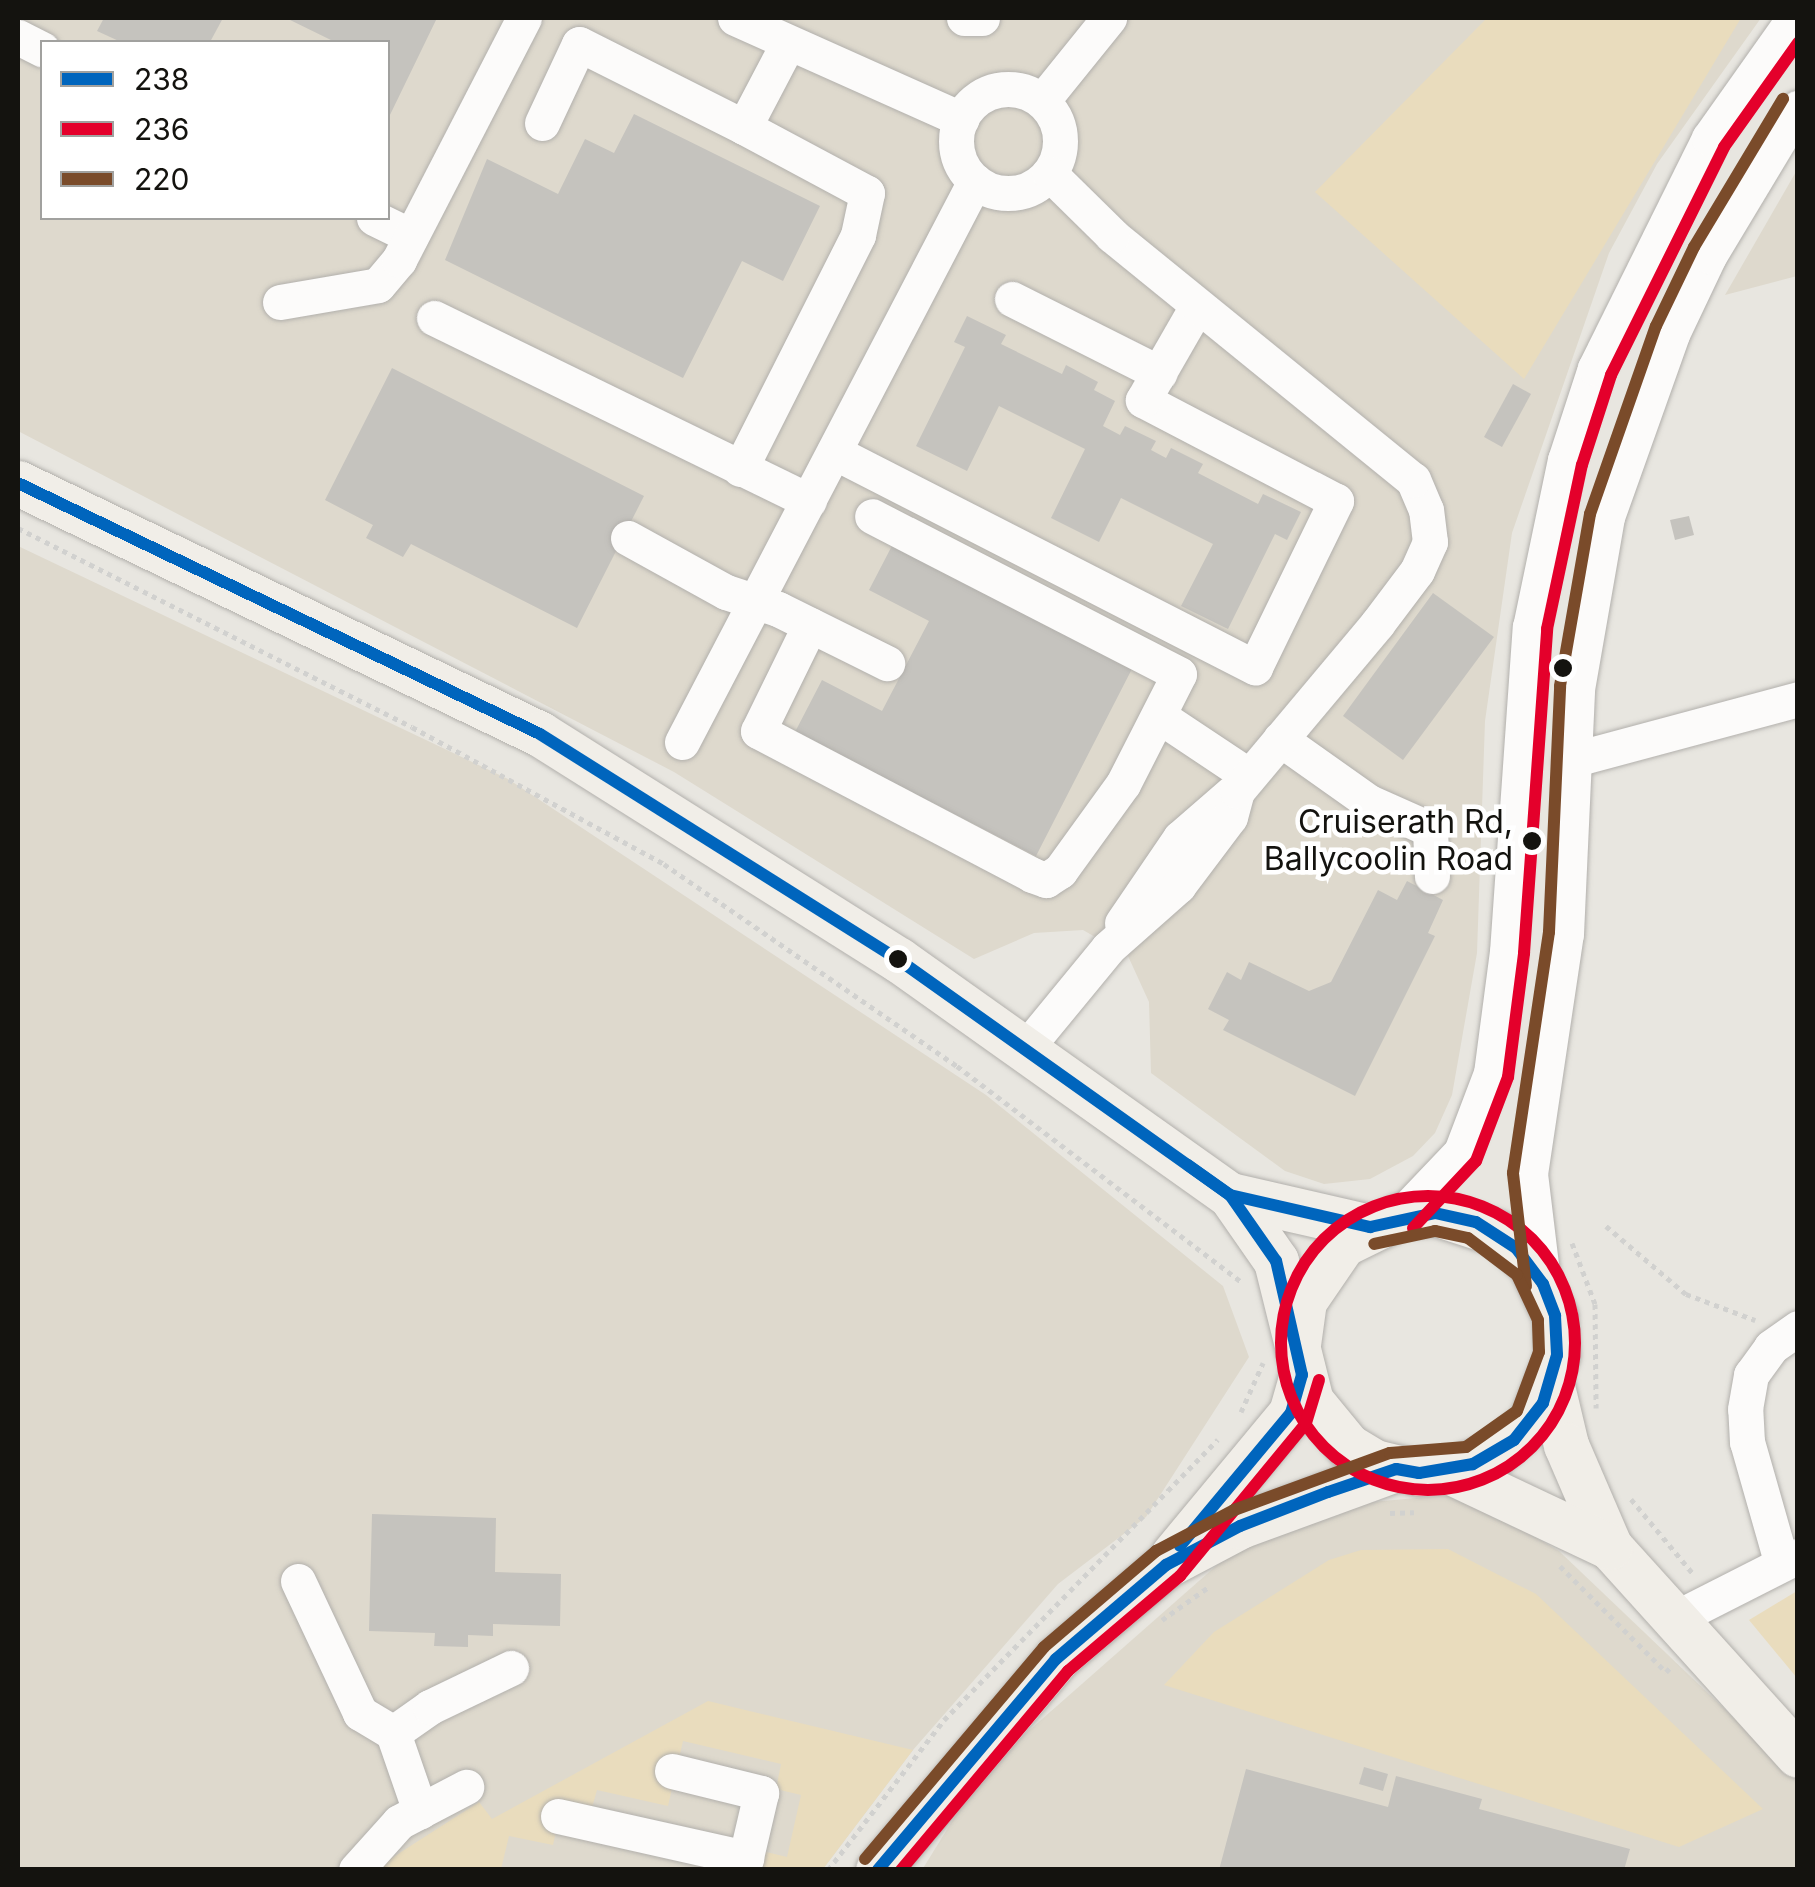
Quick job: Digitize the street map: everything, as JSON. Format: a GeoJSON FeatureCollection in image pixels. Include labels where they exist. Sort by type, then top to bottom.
{"type":"FeatureCollection","features":[{"type":"Feature","properties":{"kind":"main road"},"geometry":{"type":"LineString","coordinates":[[18,483],[540,734],[794,890],[1026,1048],[1230,1195],[1276,1262],[1291,1413],[1166,1565],[1056,1659],[878,1870]]}},
{"type":"Feature","properties":{"kind":"main road"},"geometry":{"type":"LineString","coordinates":[[1230,1195],[1385,1222],[1435,1214],[1476,1222],[1516,1248],[1543,1284],[1555,1316],[1552,1382],[1566,1445],[1610,1547],[1798,1755]]}},
{"type":"Feature","properties":{"kind":"main road"},"geometry":{"type":"LineString","coordinates":[[1385,1222],[1322,1268],[1304,1301],[1288,1358],[1318,1412],[1348,1446],[1396,1469]]}},
{"type":"Feature","properties":{"kind":"main road"},"geometry":{"type":"LineString","coordinates":[[1450,1471],[1514,1440],[1552,1382]]}},
{"type":"Feature","properties":{"kind":"main road"},"geometry":{"type":"LineString","coordinates":[[1166,1565],[1240,1526],[1396,1469],[1450,1471],[1610,1547]]}},
{"type":"Feature","properties":{"kind":"street"},"geometry":{"type":"LineString","coordinates":[[280,302],[378,285],[411,236],[524,18]]}},
{"type":"Feature","properties":{"kind":"street"},"geometry":{"type":"LineString","coordinates":[[736,18],[787,45],[961,119]]}},
{"type":"Feature","properties":{"kind":"street"},"geometry":{"type":"LineString","coordinates":[[964,18],[982,18]]}},
{"type":"Feature","properties":{"kind":"street"},"geometry":{"type":"LineString","coordinates":[[1042,101],[1108,18]]}},
{"type":"Feature","properties":{"kind":"street"},"geometry":{"type":"LineString","coordinates":[[1385,1222],[1460,1152],[1491,1073],[1508,952],[1530,627],[1565,460],[1595,368],[1664,218],[1709,138],[1794,18]]}},
{"type":"Feature","properties":{"kind":"street"},"geometry":{"type":"LineString","coordinates":[[18,37],[40,49]]}},
{"type":"Feature","properties":{"kind":"street"},"geometry":{"type":"LineString","coordinates":[[542,122],[579,44],[867,193],[858,235],[740,469]]}},
{"type":"Feature","properties":{"kind":"street"},"geometry":{"type":"LineString","coordinates":[[744,127],[787,45]]}},
{"type":"Feature","properties":{"kind":"street"},"geometry":{"type":"LineString","coordinates":[[997,90],[1042,101],[1059,128],[1057,160],[1049,174],[1005,193],[974,181],[957,152],[961,119],[997,90]]}},
{"type":"Feature","properties":{"kind":"street"},"geometry":{"type":"LineString","coordinates":[[1543,1284],[1530,1174],[1566,934],[1571,760],[1592,586],[1635,424],[1709,256],[1798,108]]}},
{"type":"Feature","properties":{"kind":"street"},"geometry":{"type":"LineString","coordinates":[[1026,1048],[1108,948],[1140,890],[1180,838],[1219,798],[1243,784],[1417,571],[1430,542],[1426,510],[1413,480],[1197,306],[1049,174]]}},
{"type":"Feature","properties":{"kind":"street"},"geometry":{"type":"LineString","coordinates":[[682,742],[974,181]]}},
{"type":"Feature","properties":{"kind":"street"},"geometry":{"type":"LineString","coordinates":[[378,220],[411,236]]}},
{"type":"Feature","properties":{"kind":"street"},"geometry":{"type":"LineString","coordinates":[[1012,299],[1159,372]]}},
{"type":"Feature","properties":{"kind":"street"},"geometry":{"type":"LineString","coordinates":[[834,452],[1255,667],[1336,502],[1143,400],[1197,306]]}},
{"type":"Feature","properties":{"kind":"street"},"geometry":{"type":"LineString","coordinates":[[434,318],[809,502]]}},
{"type":"Feature","properties":{"kind":"street"},"geometry":{"type":"LineString","coordinates":[[810,625],[758,732],[1046,880],[1060,871],[1123,784],[1179,674],[872,516]]}},
{"type":"Feature","properties":{"kind":"street"},"geometry":{"type":"LineString","coordinates":[[628,538],[756,604],[888,663]]}},
{"type":"Feature","properties":{"kind":"street"},"geometry":{"type":"LineString","coordinates":[[1571,760],[1798,699]]}},
{"type":"Feature","properties":{"kind":"street"},"geometry":{"type":"LineString","coordinates":[[1159,716],[1243,784]]}},
{"type":"Feature","properties":{"kind":"street"},"geometry":{"type":"LineString","coordinates":[[1280,738],[1368,802],[1430,829],[1432,876]]}},
{"type":"Feature","properties":{"kind":"street"},"geometry":{"type":"LineString","coordinates":[[1684,1631],[1712,1597],[1789,1559],[1746,1442],[1745,1409],[1751,1375],[1771,1346],[1794,1331]]}},
{"type":"Feature","properties":{"kind":"street"},"geometry":{"type":"LineString","coordinates":[[298,1582],[360,1712],[393,1734],[420,1812]]}},
{"type":"Feature","properties":{"kind":"street"},"geometry":{"type":"LineString","coordinates":[[393,1734],[430,1707],[511,1668]]}},
{"type":"Feature","properties":{"kind":"street"},"geometry":{"type":"LineString","coordinates":[[558,1816],[745,1864],[761,1793],[672,1771]]}},
{"type":"Feature","properties":{"kind":"street"},"geometry":{"type":"LineString","coordinates":[[356,1870],[370,1846],[466,1787]]}},
{"type":"Feature","properties":{"kind":"path"},"geometry":{"type":"LineString","coordinates":[[18,528],[412,727],[664,864],[1004,1100],[1222,1262],[1250,1296]]}},
{"type":"Feature","properties":{"kind":"path"},"geometry":{"type":"LineString","coordinates":[[1606,1226],[1686,1294],[1794,1331]]}},
{"type":"Feature","properties":{"kind":"path"},"geometry":{"type":"LineString","coordinates":[[1570,1238],[1596,1304],[1596,1426]]}},
{"type":"Feature","properties":{"kind":"path"},"geometry":{"type":"LineString","coordinates":[[1234,1422],[1254,1391],[1288,1358]]}},
{"type":"Feature","properties":{"kind":"path"},"geometry":{"type":"LineString","coordinates":[[828,1870],[944,1720],[1221,1436]]}},
{"type":"Feature","properties":{"kind":"path"},"geometry":{"type":"LineString","coordinates":[[1627,1494],[1712,1597]]}},
{"type":"Feature","properties":{"kind":"path"},"geometry":{"type":"LineString","coordinates":[[1380,1514],[1428,1512]]}},
{"type":"Feature","properties":{"kind":"path"},"geometry":{"type":"LineString","coordinates":[[1554,1560],[1666,1672],[1684,1631]]}},
{"type":"Feature","properties":{"kind":"path"},"geometry":{"type":"LineString","coordinates":[[1147,1631],[1215,1583]]}},
{"type":"Feature","properties":{"kind":"shaded area"},"geometry":{"type":"Polygon","coordinates":[[[18,18],[1761,18],[1657,164],[1609,253],[1512,533],[1485,721],[1477,953],[1452,1095],[1435,1133],[1413,1156],[1370,1179],[1324,1184],[1285,1171],[1151,1073],[1149,1002],[1128,956],[1083,930],[1034,933],[974,959],[674,772],[18,431],[18,18]]]}},
{"type":"Feature","properties":{"kind":"shaded area"},"geometry":{"type":"Polygon","coordinates":[[[1487,18],[1741,18],[1524,379],[1315,192],[1487,18]]]}},
{"type":"Feature","properties":{"kind":"shaded area"},"geometry":{"type":"Polygon","coordinates":[[[1797,170],[1797,276],[1725,295],[1797,170]]]}},
{"type":"Feature","properties":{"kind":"shaded area"},"geometry":{"type":"Polygon","coordinates":[[[18,546],[508,779],[986,1095],[1223,1286],[1249,1357],[1146,1517],[1058,1584],[913,1750],[823,1869],[18,1869],[18,546]]]}},
{"type":"Feature","properties":{"kind":"shaded area"},"geometry":{"type":"Polygon","coordinates":[[[1462,1494],[1559,1551],[1797,1778],[1797,1869],[922,1870],[983,1771],[1233,1551],[1326,1506],[1462,1494]]]}},
{"type":"Feature","properties":{"kind":"shaded area"},"geometry":{"type":"Polygon","coordinates":[[[1448,1549],[1536,1594],[1763,1809],[1679,1847],[1164,1685],[1214,1632],[1329,1560],[1361,1550],[1448,1549]]]}},
{"type":"Feature","properties":{"kind":"shaded area"},"geometry":{"type":"Polygon","coordinates":[[[1797,1591],[1797,1678],[1749,1620],[1797,1591]]]}},
{"type":"Feature","properties":{"kind":"shaded area"},"geometry":{"type":"Polygon","coordinates":[[[708,1701],[913,1750],[823,1869],[758,1869],[762,1851],[787,1857],[801,1795],[776,1789],[781,1764],[683,1741],[668,1806],[597,1790],[591,1811],[562,1805],[553,1845],[509,1836],[501,1869],[373,1870],[479,1802],[492,1819],[708,1701]]]}},
{"type":"Feature","properties":{"kind":"building"},"geometry":{"type":"Polygon","coordinates":[[[104,18],[223,18],[211,40],[117,40],[97,31],[104,18]]]}},
{"type":"Feature","properties":{"kind":"building"},"geometry":{"type":"Polygon","coordinates":[[[286,18],[437,18],[390,115],[390,40],[331,40],[286,18]]]}},
{"type":"Feature","properties":{"kind":"building"},"geometry":{"type":"Polygon","coordinates":[[[634,114],[820,206],[783,281],[742,261],[683,378],[445,260],[487,159],[558,194],[585,139],[614,153],[634,114]]]}},
{"type":"Feature","properties":{"kind":"building"},"geometry":{"type":"Polygon","coordinates":[[[967,316],[1006,335],[1001,344],[1062,374],[1066,365],[1098,382],[1094,390],[1115,401],[1103,426],[1120,435],[1125,426],[1156,441],[1151,450],[1166,458],[1171,448],[1203,464],[1198,473],[1258,504],[1263,494],[1301,512],[1287,540],[1275,534],[1228,629],[1181,606],[1213,544],[1121,498],[1099,542],[1051,518],[1085,449],[999,406],[967,471],[916,446],[965,347],[954,342],[967,316]]]}},
{"type":"Feature","properties":{"kind":"building"},"geometry":{"type":"Polygon","coordinates":[[[392,368],[644,496],[577,628],[411,544],[403,557],[366,538],[373,525],[325,500],[392,368]]]}},
{"type":"Feature","properties":{"kind":"building"},"geometry":{"type":"Polygon","coordinates":[[[1513,384],[1531,394],[1502,447],[1484,437],[1513,384]]]}},
{"type":"Feature","properties":{"kind":"building"},"geometry":{"type":"Polygon","coordinates":[[[1689,516],[1694,535],[1675,540],[1670,520],[1689,516]]]}},
{"type":"Feature","properties":{"kind":"building"},"geometry":{"type":"Polygon","coordinates":[[[895,540],[1135,663],[1036,856],[795,732],[822,680],[882,711],[929,621],[869,590],[895,540]]]}},
{"type":"Feature","properties":{"kind":"building"},"geometry":{"type":"Polygon","coordinates":[[[1433,593],[1494,637],[1403,760],[1343,716],[1433,593]]]}},
{"type":"Feature","properties":{"kind":"building"},"geometry":{"type":"Polygon","coordinates":[[[1407,881],[1443,900],[1428,933],[1435,936],[1355,1096],[1223,1030],[1229,1020],[1208,1009],[1227,972],[1241,980],[1249,962],[1309,991],[1331,982],[1378,890],[1397,900],[1407,881]]]}},
{"type":"Feature","properties":{"kind":"building"},"geometry":{"type":"Polygon","coordinates":[[[372,1514],[496,1518],[495,1572],[561,1574],[560,1626],[493,1624],[493,1636],[468,1635],[468,1647],[434,1646],[435,1633],[369,1631],[372,1514]]]}},
{"type":"Feature","properties":{"kind":"building"},"geometry":{"type":"Polygon","coordinates":[[[1364,1767],[1388,1774],[1383,1791],[1359,1784],[1364,1767]]]}},
{"type":"Feature","properties":{"kind":"building"},"geometry":{"type":"Polygon","coordinates":[[[1246,1769],[1388,1807],[1396,1776],[1482,1799],[1479,1809],[1630,1849],[1624,1870],[1219,1870],[1246,1769]]]}},
{"type":"Feature","properties":{"kind":"transit line","name":"236"},"geometry":{"type":"LineString","coordinates":[[1413,1228],[1476,1161],[1508,1077],[1524,953],[1547,629],[1582,465],[1611,375],[1724,147],[1798,43]]}},
{"type":"Feature","properties":{"kind":"transit line","name":"220"},"geometry":{"type":"LineString","coordinates":[[1526,1286],[1513,1173],[1549,932],[1560,686],[1590,514],[1656,326],[1694,247],[1783,99]]}},
{"type":"Feature","properties":{"kind":"transit line","name":"238"},"geometry":{"type":"LineString","coordinates":[[18,483],[540,734],[899,960],[1230,1195],[1370,1227],[1435,1213],[1476,1222],[1516,1248],[1543,1284],[1555,1316],[1557,1355],[1543,1403],[1514,1440],[1473,1464],[1419,1473],[1396,1469],[1328,1492],[1240,1526],[1166,1565],[1056,1659],[878,1870]]}},
{"type":"Feature","properties":{"kind":"transit line","name":"238"},"geometry":{"type":"LineString","coordinates":[[1180,1546],[1291,1413],[1302,1375],[1276,1261],[1230,1195],[1188,1165]]}},
{"type":"Feature","properties":{"kind":"transit line","name":"236"},"geometry":{"type":"LineString","coordinates":[[1428,1196],[1457,1199],[1484,1208],[1532,1239],[1563,1287],[1572,1314],[1575,1343],[1572,1372],[1563,1399],[1532,1447],[1484,1478],[1457,1487],[1428,1490],[1399,1487],[1372,1478],[1324,1447],[1293,1399],[1284,1372],[1281,1343],[1284,1314],[1293,1287],[1324,1239],[1372,1208],[1399,1199],[1428,1196]]}},
{"type":"Feature","properties":{"kind":"transit line","name":"220"},"geometry":{"type":"LineString","coordinates":[[865,1859],[1044,1647],[1156,1551],[1234,1510],[1390,1453],[1466,1447],[1517,1411],[1539,1352],[1538,1320],[1517,1275],[1468,1238],[1435,1231],[1374,1244]]}},
{"type":"Feature","properties":{"kind":"transit line","name":"236"},"geometry":{"type":"LineString","coordinates":[[901,1870],[1068,1671],[1180,1576],[1306,1423],[1319,1380]]}},
{"type":"Feature","properties":{"kind":"place","name":"Cruiserath Rd, Ballycoolin Road"},"geometry":{"type":"Point","coordinates":[1532,841]}}]}
